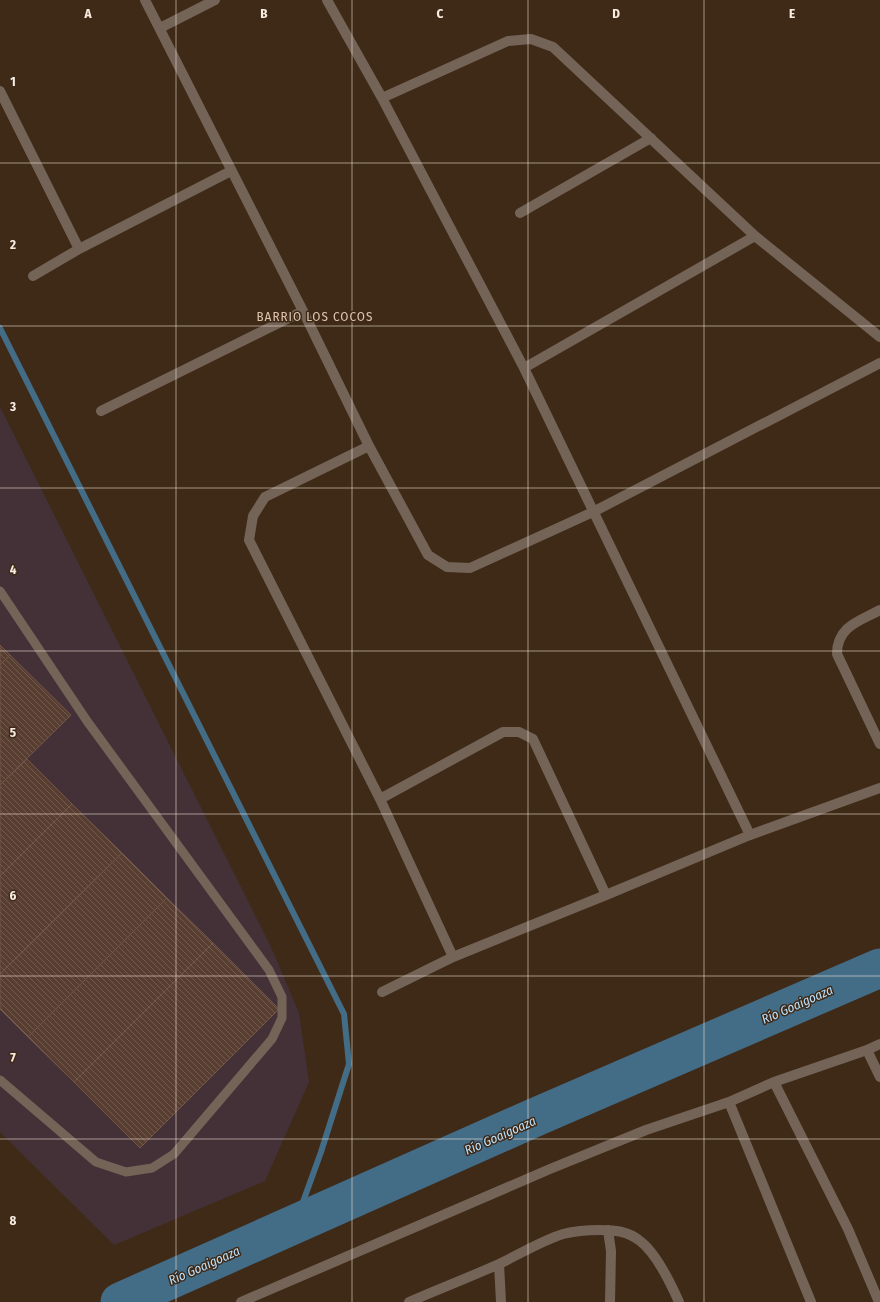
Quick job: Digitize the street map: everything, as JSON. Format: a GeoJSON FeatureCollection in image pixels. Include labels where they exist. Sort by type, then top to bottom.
{"type":"FeatureCollection","features":[{"type":"Feature","properties":{"kind":"street"},"geometry":{"type":"LineString","coordinates":[[145,0],[303,311],[369,446],[428,555],[447,567],[470,568],[593,512],[880,363]]}},
{"type":"Feature","properties":{"kind":"street"},"geometry":{"type":"LineString","coordinates":[[160,28],[215,0]]}},
{"type":"Feature","properties":{"kind":"street"},"geometry":{"type":"LineString","coordinates":[[327,0],[382,98],[524,368],[750,834]]}},
{"type":"Feature","properties":{"kind":"street"},"geometry":{"type":"LineString","coordinates":[[382,98],[508,41],[531,39],[553,47],[755,236],[880,337]]}},
{"type":"Feature","properties":{"kind":"street"},"geometry":{"type":"LineString","coordinates":[[0,91],[79,249]]}},
{"type":"Feature","properties":{"kind":"street"},"geometry":{"type":"LineString","coordinates":[[520,213],[651,138]]}},
{"type":"Feature","properties":{"kind":"street"},"geometry":{"type":"LineString","coordinates":[[33,276],[79,249],[231,171]]}},
{"type":"Feature","properties":{"kind":"street"},"geometry":{"type":"LineString","coordinates":[[524,368],[755,236]]}},
{"type":"Feature","properties":{"kind":"street"},"geometry":{"type":"LineString","coordinates":[[101,411],[303,311]]}},
{"type":"Feature","properties":{"kind":"street"},"geometry":{"type":"LineString","coordinates":[[369,446],[265,497],[253,516],[249,540],[380,799],[453,957]]}},
{"type":"Feature","properties":{"kind":"street"},"geometry":{"type":"LineString","coordinates":[[880,610],[846,629],[842,634],[837,647],[838,654],[880,744]]}},
{"type":"Feature","properties":{"kind":"street"},"geometry":{"type":"LineString","coordinates":[[380,799],[503,732],[519,732],[533,739],[606,895]]}},
{"type":"Feature","properties":{"kind":"street"},"geometry":{"type":"LineString","coordinates":[[382,992],[453,957],[606,895],[750,834],[880,788]]}},
{"type":"Feature","properties":{"kind":"street"},"geometry":{"type":"LineString","coordinates":[[241,1302],[550,1169],[646,1130],[729,1102],[774,1082],[867,1050],[880,1044]]}},
{"type":"Feature","properties":{"kind":"street"},"geometry":{"type":"LineString","coordinates":[[867,1050],[880,1077]]}},
{"type":"Feature","properties":{"kind":"street"},"geometry":{"type":"LineString","coordinates":[[774,1082],[848,1228],[879,1302]]}},
{"type":"Feature","properties":{"kind":"street"},"geometry":{"type":"LineString","coordinates":[[729,1102],[810,1302]]}},
{"type":"Feature","properties":{"kind":"street"},"geometry":{"type":"LineString","coordinates":[[409,1302],[499,1264],[563,1234],[587,1230],[616,1230],[632,1236],[647,1248],[670,1280],[679,1302]]}},
{"type":"Feature","properties":{"kind":"street"},"geometry":{"type":"LineString","coordinates":[[608,1230],[611,1251],[610,1302]]}},
{"type":"Feature","properties":{"kind":"street"},"geometry":{"type":"LineString","coordinates":[[499,1264],[501,1302]]}},
{"type":"Feature","properties":{"kind":"lane"},"geometry":{"type":"LineString","coordinates":[[0,591],[87,721],[269,970],[282,996],[282,1018],[272,1039],[174,1154],[152,1168],[126,1172],[96,1162],[0,1080]]}},
{"type":"Feature","properties":{"kind":"shaded area"},"geometry":{"type":"Polygon","coordinates":[[[0,407],[271,947],[299,1013],[309,1082],[265,1181],[114,1245],[0,1132],[0,407]]]}},
{"type":"Feature","properties":{"kind":"building"},"geometry":{"type":"Polygon","coordinates":[[[0,645],[10,655],[0,665],[0,645]]]}},
{"type":"Feature","properties":{"kind":"building"},"geometry":{"type":"Polygon","coordinates":[[[10,655],[71,715],[0,785],[0,665],[10,655]]]}},
{"type":"Feature","properties":{"kind":"building"},"geometry":{"type":"Polygon","coordinates":[[[27,759],[72,804],[0,876],[0,785],[27,759]]]}},
{"type":"Feature","properties":{"kind":"building"},"geometry":{"type":"Polygon","coordinates":[[[72,804],[122,853],[0,974],[0,876],[72,804]]]}},
{"type":"Feature","properties":{"kind":"building"},"geometry":{"type":"Polygon","coordinates":[[[122,853],[167,898],[28,1037],[0,1009],[0,974],[122,853]]]}},
{"type":"Feature","properties":{"kind":"building"},"geometry":{"type":"Polygon","coordinates":[[[167,898],[213,943],[74,1082],[28,1037],[167,898]]]}},
{"type":"Feature","properties":{"kind":"building"},"geometry":{"type":"Polygon","coordinates":[[[213,943],[279,1009],[140,1148],[74,1082],[213,943]]]}},
{"type":"Feature","properties":{"kind":"waterway"},"geometry":{"type":"LineString","coordinates":[[0,328],[344,1014],[349,1064],[321,1152],[295,1224]]}},
{"type":"Feature","properties":{"kind":"waterway","name":"Río Goaigoaza"},"geometry":{"type":"LineString","coordinates":[[120,1302],[538,1116],[880,968]]}},
{"type":"Feature","properties":{"kind":"district","name":"BARRIO LOS COCOS"},"geometry":{"type":"Point","coordinates":[315,316]}}]}
